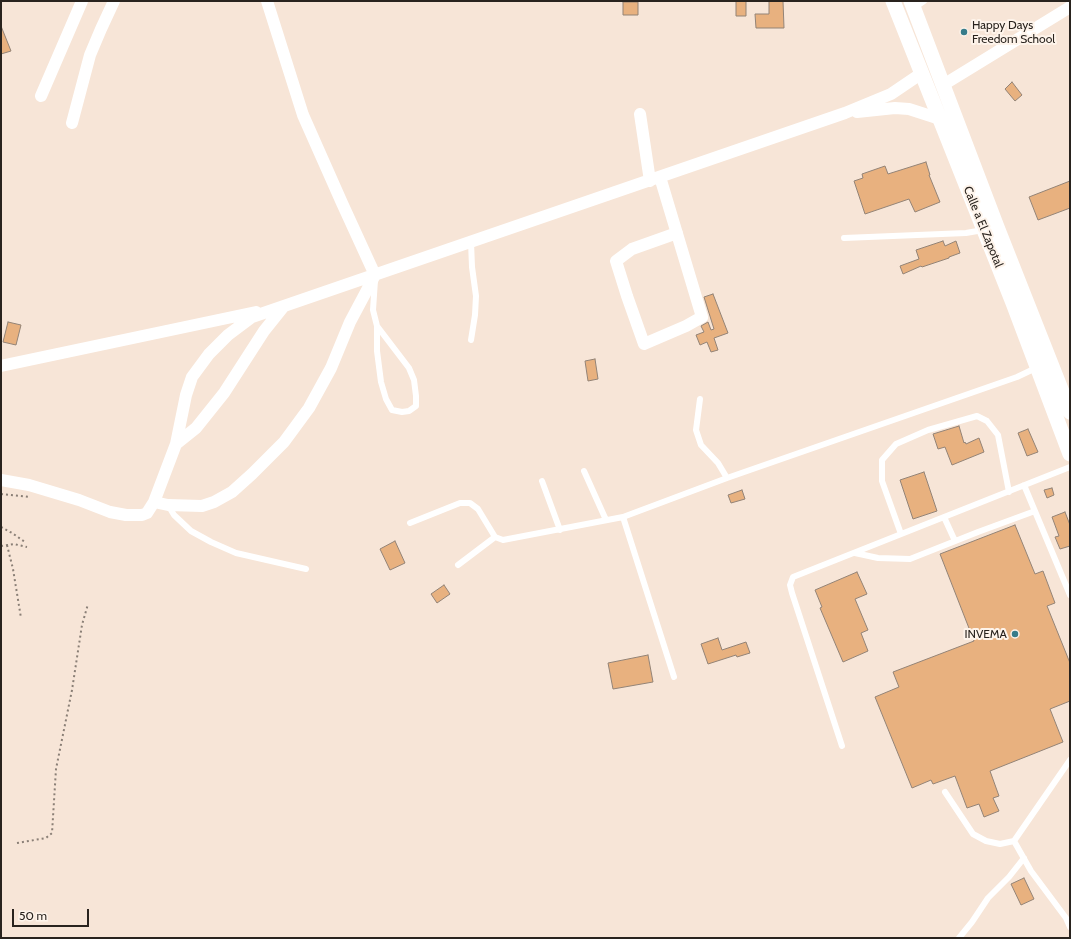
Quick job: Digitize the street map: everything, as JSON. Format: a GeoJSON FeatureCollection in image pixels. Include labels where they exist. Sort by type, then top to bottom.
{"type":"FeatureCollection","features":[{"type":"Feature","properties":{"kind":"street"},"geometry":{"type":"LineString","coordinates":[[41,96],[82,1]]}},
{"type":"Feature","properties":{"kind":"street"},"geometry":{"type":"LineString","coordinates":[[72,123],[90,55],[114,1]]}},
{"type":"Feature","properties":{"kind":"street"},"geometry":{"type":"LineString","coordinates":[[267,1],[303,115],[375,275]]}},
{"type":"Feature","properties":{"kind":"street","name":"Calle a El Zapotal"},"geometry":{"type":"LineString","coordinates":[[893,1],[1038,367],[1070,454]]}},
{"type":"Feature","properties":{"kind":"street","name":"Calle a El Zapotal"},"geometry":{"type":"LineString","coordinates":[[917,3],[943,85],[1070,412]]}},
{"type":"Feature","properties":{"kind":"street"},"geometry":{"type":"LineString","coordinates":[[943,85],[1070,7]]}},
{"type":"Feature","properties":{"kind":"street"},"geometry":{"type":"LineString","coordinates":[[1,480],[29,485],[79,500],[110,512],[126,515],[142,515],[147,513],[154,502],[176,444],[186,395],[192,377],[209,354],[228,335],[252,317],[845,114],[891,94],[922,73]]}},
{"type":"Feature","properties":{"kind":"street"},"geometry":{"type":"LineString","coordinates":[[845,114],[895,108],[920,112],[940,118]]}},
{"type":"Feature","properties":{"kind":"street"},"geometry":{"type":"LineString","coordinates":[[640,114],[655,179],[677,233],[702,317],[686,326],[644,344],[616,261],[632,249],[677,233]]}},
{"type":"Feature","properties":{"kind":"street"},"geometry":{"type":"LineString","coordinates":[[154,502],[168,505],[202,506],[214,502],[232,492],[284,442],[309,408],[331,368],[350,322],[375,275]]}},
{"type":"Feature","properties":{"kind":"street"},"geometry":{"type":"LineString","coordinates":[[1,366],[284,306]]}},
{"type":"Feature","properties":{"kind":"street"},"geometry":{"type":"LineString","coordinates":[[176,444],[196,428],[224,393],[264,331],[284,306]]}},
{"type":"Feature","properties":{"kind":"lane"},"geometry":{"type":"LineString","coordinates":[[844,238],[966,233],[984,230]]}},
{"type":"Feature","properties":{"kind":"lane"},"geometry":{"type":"LineString","coordinates":[[471,242],[472,267],[476,296],[471,340]]}},
{"type":"Feature","properties":{"kind":"lane"},"geometry":{"type":"LineString","coordinates":[[375,275],[373,310],[377,326],[376,351],[381,382],[386,399],[392,410],[402,412],[409,411],[416,406],[414,380],[409,368],[377,326]]}},
{"type":"Feature","properties":{"kind":"lane"},"geometry":{"type":"LineString","coordinates":[[410,523],[460,503],[470,503],[478,509],[495,537],[503,540],[623,517],[728,478],[1017,377],[1038,367]]}},
{"type":"Feature","properties":{"kind":"lane"},"geometry":{"type":"LineString","coordinates":[[700,399],[696,430],[701,445],[718,463],[728,478]]}},
{"type":"Feature","properties":{"kind":"lane"},"geometry":{"type":"LineString","coordinates":[[901,534],[882,480],[882,460],[896,444],[928,430],[977,416],[987,421],[998,435],[1009,492]]}},
{"type":"Feature","properties":{"kind":"lane"},"geometry":{"type":"LineString","coordinates":[[842,746],[790,584],[794,577],[1070,467]]}},
{"type":"Feature","properties":{"kind":"lane"},"geometry":{"type":"LineString","coordinates":[[584,471],[606,520]]}},
{"type":"Feature","properties":{"kind":"lane"},"geometry":{"type":"LineString","coordinates":[[542,481],[560,530]]}},
{"type":"Feature","properties":{"kind":"lane"},"geometry":{"type":"LineString","coordinates":[[1024,485],[1070,595]]}},
{"type":"Feature","properties":{"kind":"lane"},"geometry":{"type":"LineString","coordinates":[[168,505],[174,515],[191,531],[211,542],[236,553],[306,569]]}},
{"type":"Feature","properties":{"kind":"lane"},"geometry":{"type":"LineString","coordinates":[[855,553],[878,558],[910,559],[1035,511]]}},
{"type":"Feature","properties":{"kind":"lane"},"geometry":{"type":"LineString","coordinates":[[623,517],[674,677]]}},
{"type":"Feature","properties":{"kind":"lane"},"geometry":{"type":"LineString","coordinates":[[944,517],[955,541]]}},
{"type":"Feature","properties":{"kind":"lane"},"geometry":{"type":"LineString","coordinates":[[458,566],[495,537]]}},
{"type":"Feature","properties":{"kind":"lane"},"geometry":{"type":"LineString","coordinates":[[945,792],[973,834],[986,841],[1000,844],[1014,841],[1070,760]]}},
{"type":"Feature","properties":{"kind":"lane"},"geometry":{"type":"LineString","coordinates":[[1014,841],[1031,871],[1066,918],[1070,927]]}},
{"type":"Feature","properties":{"kind":"lane"},"geometry":{"type":"LineString","coordinates":[[959,938],[988,898],[1009,877],[1024,858]]}},
{"type":"Feature","properties":{"kind":"path"},"geometry":{"type":"LineString","coordinates":[[1,527],[25,542]]}},
{"type":"Feature","properties":{"kind":"path"},"geometry":{"type":"LineString","coordinates":[[1,546],[14,544],[27,547]]}},
{"type":"Feature","properties":{"kind":"path"},"geometry":{"type":"LineString","coordinates":[[7,545],[22,618]]}},
{"type":"Feature","properties":{"kind":"path"},"geometry":{"type":"LineString","coordinates":[[17,843],[46,838],[52,833],[56,769],[72,690],[82,625],[88,604]]}},
{"type":"Feature","properties":{"kind":"building"},"geometry":{"type":"Polygon","coordinates":[[[736,1],[746,1],[746,16],[736,16],[736,1]]]}},
{"type":"Feature","properties":{"kind":"building"},"geometry":{"type":"Polygon","coordinates":[[[769,1],[783,1],[784,28],[756,28],[755,14],[769,14],[769,1]]]}},
{"type":"Feature","properties":{"kind":"building"},"geometry":{"type":"Polygon","coordinates":[[[623,2],[638,2],[638,15],[623,15],[623,2]]]}},
{"type":"Feature","properties":{"kind":"building"},"geometry":{"type":"Polygon","coordinates":[[[1,26],[11,51],[1,54],[1,26]]]}},
{"type":"Feature","properties":{"kind":"building"},"geometry":{"type":"Polygon","coordinates":[[[1012,82],[1022,95],[1015,101],[1005,89],[1012,82]]]}},
{"type":"Feature","properties":{"kind":"building"},"geometry":{"type":"Polygon","coordinates":[[[926,162],[929,175],[940,202],[915,212],[909,199],[865,214],[854,181],[863,178],[862,174],[885,166],[888,174],[926,162]]]}},
{"type":"Feature","properties":{"kind":"building"},"geometry":{"type":"Polygon","coordinates":[[[1070,181],[1070,208],[1038,220],[1029,197],[1070,181]]]}},
{"type":"Feature","properties":{"kind":"building"},"geometry":{"type":"Polygon","coordinates":[[[943,241],[945,246],[956,241],[960,253],[922,267],[921,266],[903,274],[900,266],[919,259],[916,250],[943,241]]]}},
{"type":"Feature","properties":{"kind":"building"},"geometry":{"type":"Polygon","coordinates":[[[713,294],[728,333],[714,338],[718,350],[711,352],[707,342],[700,345],[696,335],[704,332],[701,326],[708,322],[711,330],[714,329],[704,297],[713,294]]]}},
{"type":"Feature","properties":{"kind":"building"},"geometry":{"type":"Polygon","coordinates":[[[8,322],[21,325],[16,345],[3,342],[8,322]]]}},
{"type":"Feature","properties":{"kind":"building"},"geometry":{"type":"Polygon","coordinates":[[[595,359],[598,379],[588,381],[585,361],[595,359]]]}},
{"type":"Feature","properties":{"kind":"building"},"geometry":{"type":"Polygon","coordinates":[[[959,426],[964,443],[965,442],[966,444],[979,438],[984,452],[952,465],[945,447],[938,449],[933,434],[959,426]]]}},
{"type":"Feature","properties":{"kind":"building"},"geometry":{"type":"Polygon","coordinates":[[[1028,429],[1038,452],[1027,456],[1018,433],[1028,429]]]}},
{"type":"Feature","properties":{"kind":"building"},"geometry":{"type":"Polygon","coordinates":[[[924,472],[937,511],[913,519],[900,480],[924,472]]]}},
{"type":"Feature","properties":{"kind":"building"},"geometry":{"type":"Polygon","coordinates":[[[1052,488],[1054,495],[1047,498],[1044,490],[1052,488]]]}},
{"type":"Feature","properties":{"kind":"building"},"geometry":{"type":"Polygon","coordinates":[[[742,490],[745,499],[731,503],[728,495],[742,490]]]}},
{"type":"Feature","properties":{"kind":"building"},"geometry":{"type":"Polygon","coordinates":[[[1065,512],[1070,525],[1070,546],[1060,549],[1055,537],[1059,536],[1052,517],[1065,512]]]}},
{"type":"Feature","properties":{"kind":"building"},"geometry":{"type":"Polygon","coordinates":[[[1015,525],[1035,574],[1043,571],[1055,603],[1047,606],[1070,663],[1070,701],[1050,709],[1063,742],[990,771],[999,796],[993,798],[999,811],[984,817],[979,804],[967,808],[955,776],[933,784],[931,780],[912,788],[875,697],[899,687],[893,672],[974,641],[940,554],[1015,525]]]}},
{"type":"Feature","properties":{"kind":"building"},"geometry":{"type":"Polygon","coordinates":[[[395,541],[405,563],[390,570],[380,549],[395,541]]]}},
{"type":"Feature","properties":{"kind":"building"},"geometry":{"type":"Polygon","coordinates":[[[857,572],[867,594],[855,599],[868,630],[861,633],[868,651],[843,662],[820,608],[822,607],[815,590],[857,572]]]}},
{"type":"Feature","properties":{"kind":"building"},"geometry":{"type":"Polygon","coordinates":[[[444,585],[450,594],[437,603],[431,594],[444,585]]]}},
{"type":"Feature","properties":{"kind":"building"},"geometry":{"type":"Polygon","coordinates":[[[718,638],[722,650],[746,642],[750,653],[737,657],[736,655],[708,664],[701,644],[718,638]]]}},
{"type":"Feature","properties":{"kind":"building"},"geometry":{"type":"Polygon","coordinates":[[[648,655],[653,682],[613,689],[608,663],[648,655]]]}},
{"type":"Feature","properties":{"kind":"building"},"geometry":{"type":"Polygon","coordinates":[[[1024,878],[1034,899],[1021,905],[1011,884],[1024,878]]]}},
{"type":"Feature","properties":{"kind":"place","name":"Happy Days Freedom School"},"geometry":{"type":"Point","coordinates":[964,32]}},
{"type":"Feature","properties":{"kind":"place","name":"INVEMA"},"geometry":{"type":"Point","coordinates":[1015,634]}}]}
